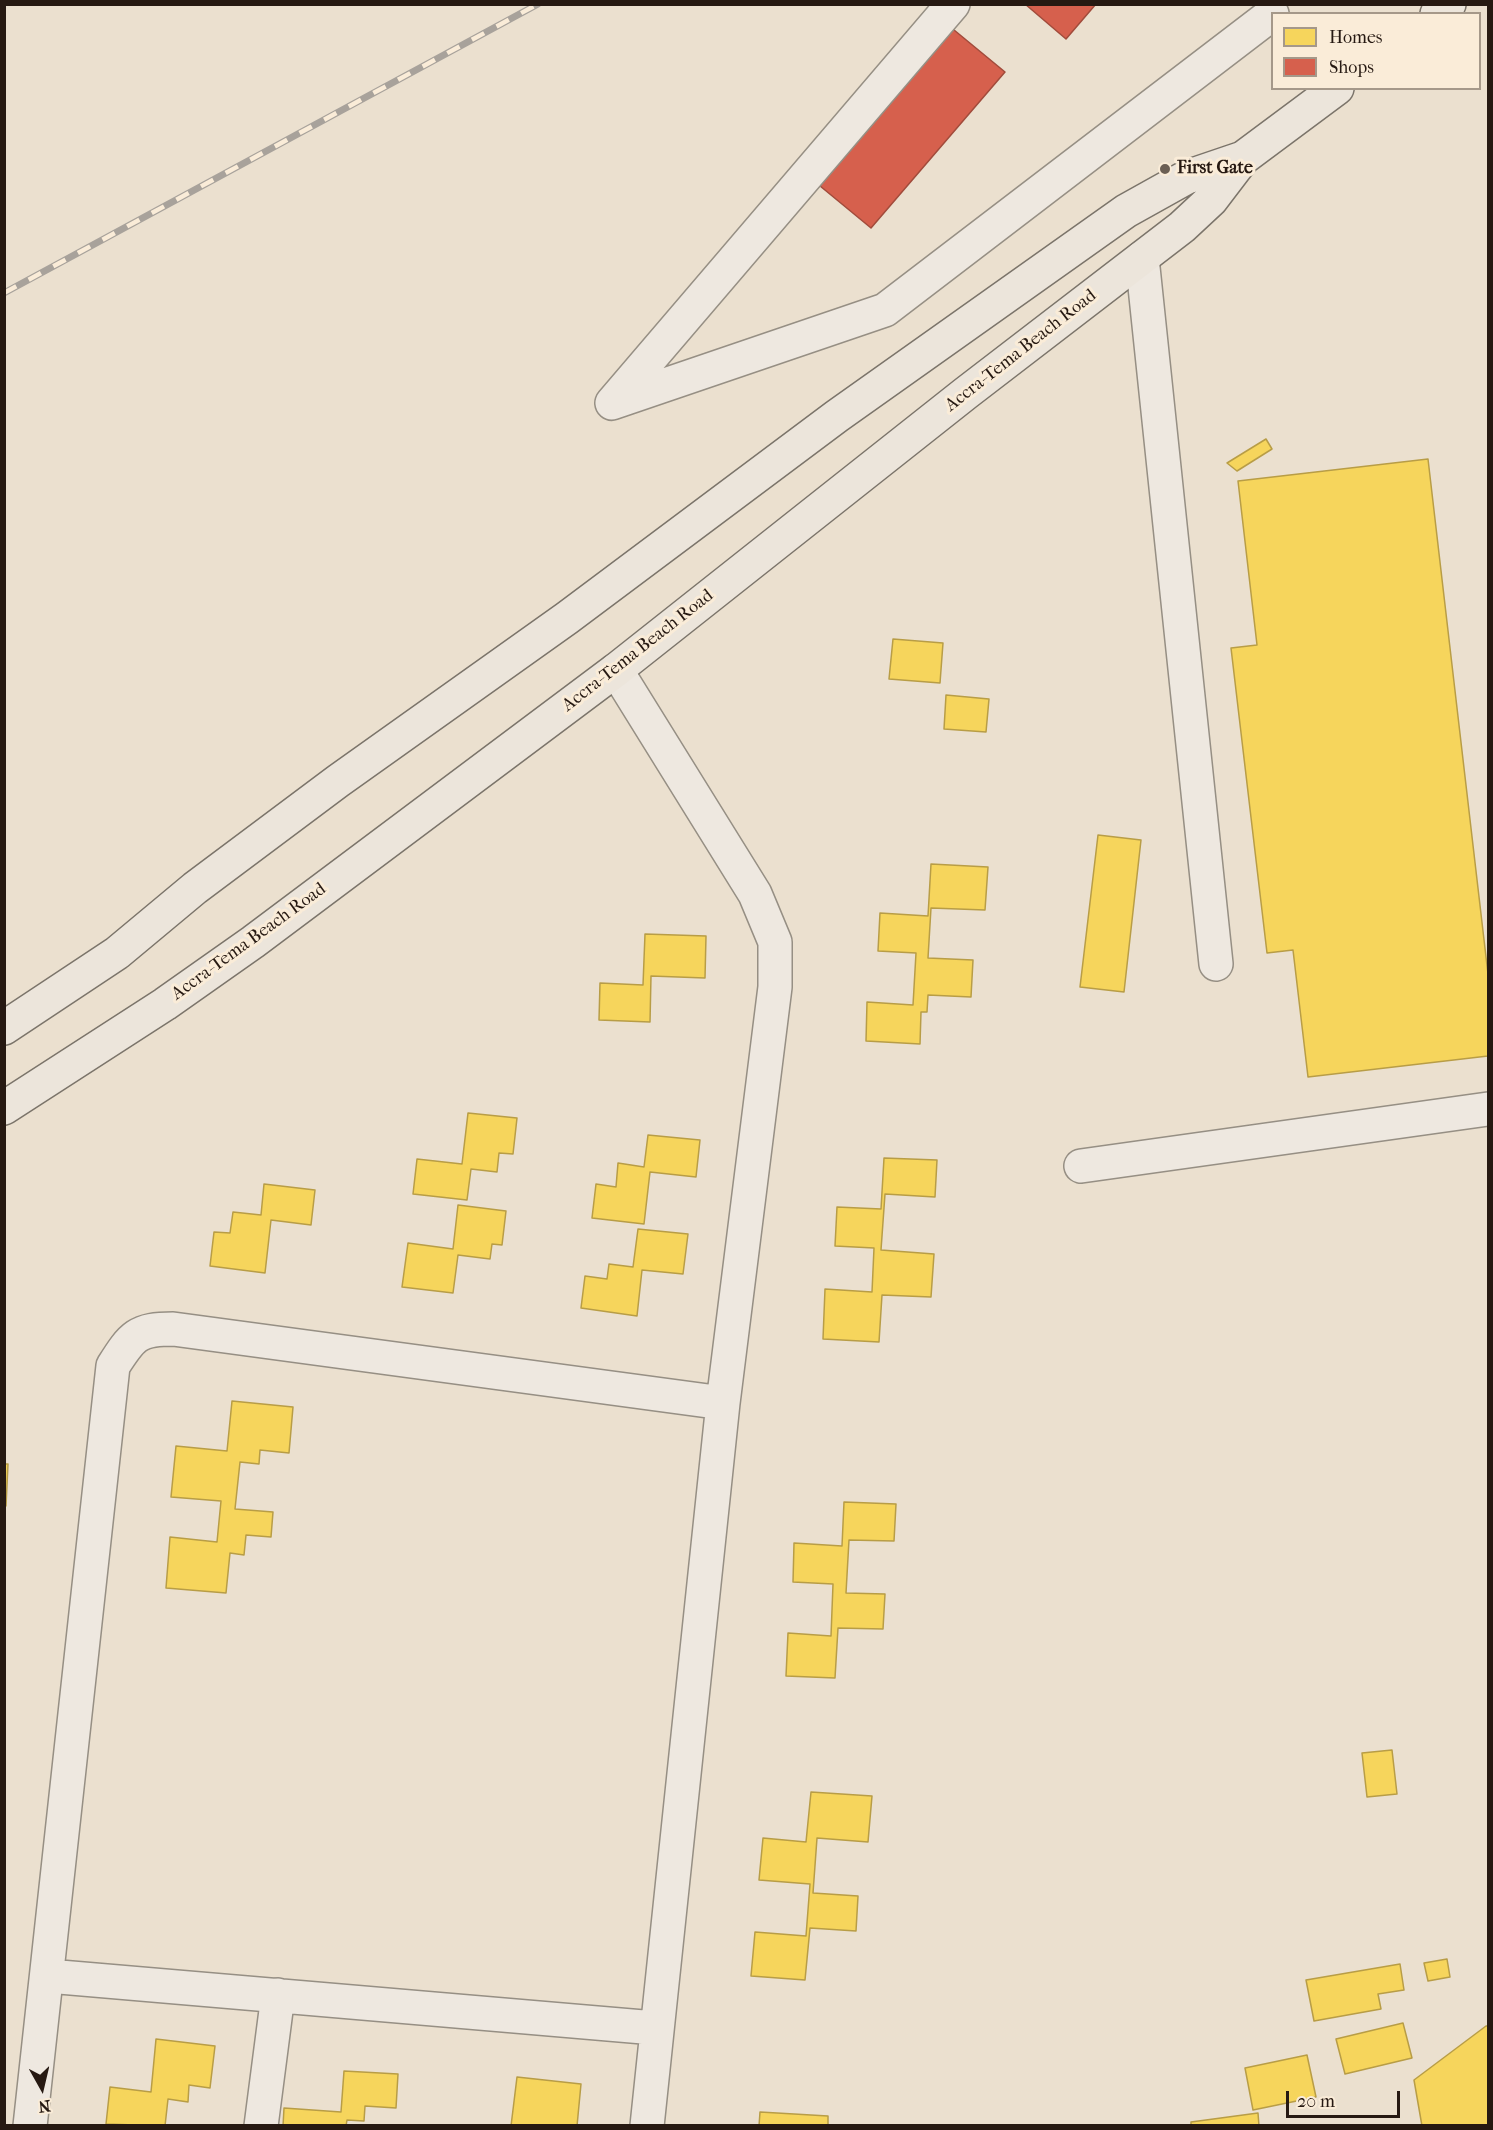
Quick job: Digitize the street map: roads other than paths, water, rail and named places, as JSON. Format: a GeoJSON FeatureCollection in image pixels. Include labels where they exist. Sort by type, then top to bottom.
{"type":"FeatureCollection","features":[{"type":"Feature","properties":{"kind":"main road","name":"Accra-Tema Beach Road"},"geometry":{"type":"LineString","coordinates":[[14,1102],[165,1004],[253,942],[616,670],[966,393],[1142,258],[1211,200],[1243,158],[1334,90]]}},
{"type":"Feature","properties":{"kind":"main road","name":"Accra-Tema Beach Road"},"geometry":{"type":"LineString","coordinates":[[4,1028],[117,953],[195,888],[338,781],[567,618],[837,416],[1126,211],[1187,177],[1243,158]]}},
{"type":"Feature","properties":{"kind":"main road"},"geometry":{"type":"LineString","coordinates":[[4,1123],[14,1102]]}},
{"type":"Feature","properties":{"kind":"street"},"geometry":{"type":"LineString","coordinates":[[954,4],[612,403],[885,310],[1271,16]]}},
{"type":"Feature","properties":{"kind":"street"},"geometry":{"type":"LineString","coordinates":[[1142,258],[1216,964]]}},
{"type":"Feature","properties":{"kind":"street"},"geometry":{"type":"LineString","coordinates":[[616,670],[755,894],[775,942],[775,987],[723,1403],[647,2126]]}},
{"type":"Feature","properties":{"kind":"street"},"geometry":{"type":"LineString","coordinates":[[1081,1166],[1488,1109]]}},
{"type":"Feature","properties":{"kind":"street"},"geometry":{"type":"LineString","coordinates":[[30,2126],[114,1366],[130,1339],[150,1329],[173,1329],[723,1403]]}},
{"type":"Feature","properties":{"kind":"street"},"geometry":{"type":"LineString","coordinates":[[48,1976],[656,2028]]}},
{"type":"Feature","properties":{"kind":"street"},"geometry":{"type":"LineString","coordinates":[[261,2126],[278,1995]]}},
{"type":"Feature","properties":{"kind":"railway"},"geometry":{"type":"LineString","coordinates":[[4,293],[538,4]]}},
{"type":"Feature","properties":{"kind":"place","name":"First Gate"},"geometry":{"type":"Point","coordinates":[1165,169]}}]}
